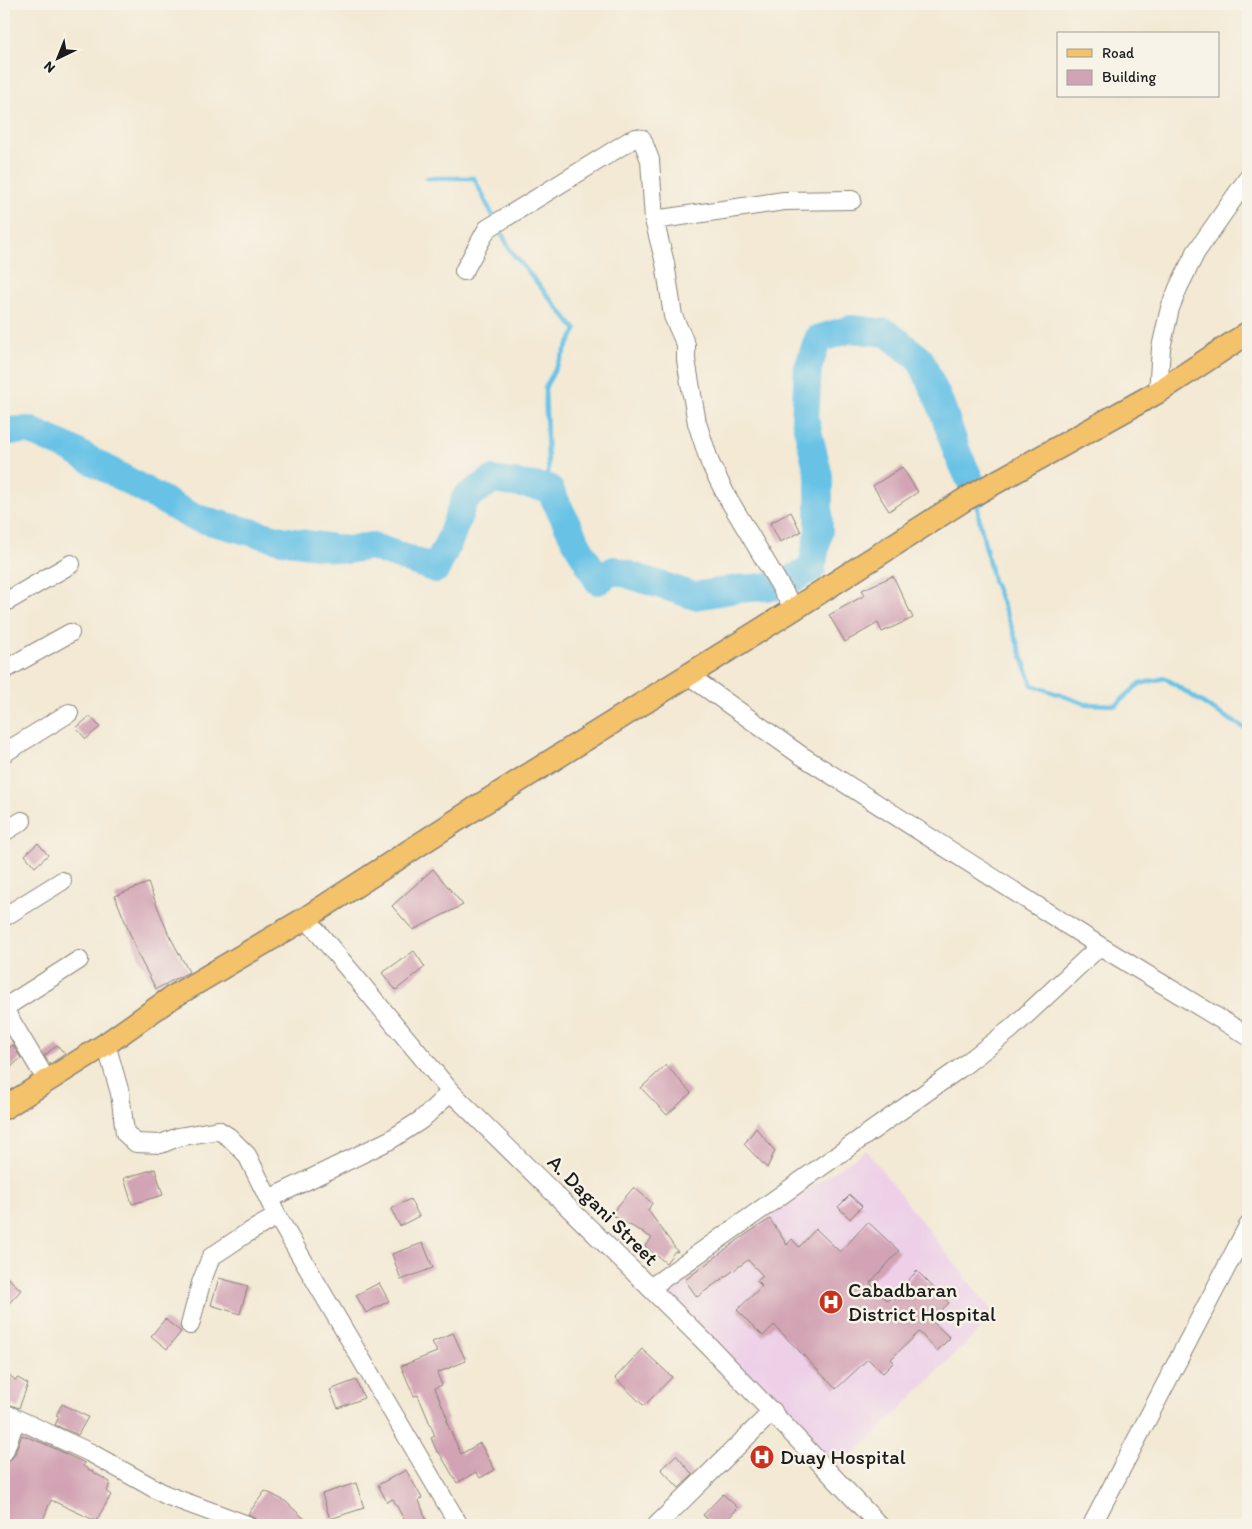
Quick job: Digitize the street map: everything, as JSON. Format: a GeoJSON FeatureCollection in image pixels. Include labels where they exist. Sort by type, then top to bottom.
{"type":"FeatureCollection","features":[{"type":"Feature","properties":{"kind":"main road"},"geometry":{"type":"LineString","coordinates":[[4,1108],[106,1044],[171,998],[306,918],[688,675],[787,599],[1158,392],[1248,333]]}},
{"type":"Feature","properties":{"kind":"street"},"geometry":{"type":"LineString","coordinates":[[464,271],[487,230],[631,140],[640,138],[645,144],[650,160],[654,220],[665,263],[673,316],[686,345],[686,360],[696,423],[710,464],[726,495],[787,599]]}},
{"type":"Feature","properties":{"kind":"street"},"geometry":{"type":"LineString","coordinates":[[1158,392],[1161,348],[1170,308],[1196,252],[1248,178]]}},
{"type":"Feature","properties":{"kind":"street"},"geometry":{"type":"LineString","coordinates":[[654,220],[784,201],[852,200]]}},
{"type":"Feature","properties":{"kind":"street"},"geometry":{"type":"LineString","coordinates":[[4,603],[71,564]]}},
{"type":"Feature","properties":{"kind":"street"},"geometry":{"type":"LineString","coordinates":[[4,670],[70,633]]}},
{"type":"Feature","properties":{"kind":"street"},"geometry":{"type":"LineString","coordinates":[[688,675],[799,754],[1100,946],[1248,1036]]}},
{"type":"Feature","properties":{"kind":"street"},"geometry":{"type":"LineString","coordinates":[[4,753],[69,713]]}},
{"type":"Feature","properties":{"kind":"street"},"geometry":{"type":"LineString","coordinates":[[4,832],[22,821]]}},
{"type":"Feature","properties":{"kind":"street"},"geometry":{"type":"LineString","coordinates":[[4,917],[62,881]]}},
{"type":"Feature","properties":{"kind":"street","name":"A. Dagani Street"},"geometry":{"type":"LineString","coordinates":[[306,918],[451,1092],[772,1411],[879,1525]]}},
{"type":"Feature","properties":{"kind":"street"},"geometry":{"type":"LineString","coordinates":[[650,1288],[959,1069],[1011,1029],[1100,946]]}},
{"type":"Feature","properties":{"kind":"street"},"geometry":{"type":"LineString","coordinates":[[48,1081],[4,1008],[79,960]]}},
{"type":"Feature","properties":{"kind":"street"},"geometry":{"type":"LineString","coordinates":[[106,1044],[120,1093],[125,1132],[136,1143],[161,1144],[178,1137],[218,1130],[229,1137],[247,1155],[277,1216],[459,1525]]}},
{"type":"Feature","properties":{"kind":"street"},"geometry":{"type":"LineString","coordinates":[[269,1200],[390,1140],[421,1120],[451,1092]]}},
{"type":"Feature","properties":{"kind":"street"},"geometry":{"type":"LineString","coordinates":[[190,1325],[201,1283],[211,1257],[277,1216]]}},
{"type":"Feature","properties":{"kind":"street"},"geometry":{"type":"LineString","coordinates":[[1092,1525],[1248,1226]]}},
{"type":"Feature","properties":{"kind":"street"},"geometry":{"type":"LineString","coordinates":[[657,1525],[772,1411]]}},
{"type":"Feature","properties":{"kind":"street"},"geometry":{"type":"LineString","coordinates":[[4,1452],[10,1416],[91,1453],[166,1495],[247,1525]]}},
{"type":"Feature","properties":{"kind":"shaded area","name":"Cabadbaran District Hospital"},"geometry":{"type":"Polygon","coordinates":[[[866,1150],[995,1315],[837,1471],[664,1289],[866,1150]]]}},
{"type":"Feature","properties":{"kind":"building"},"geometry":{"type":"Polygon","coordinates":[[[902,467],[918,492],[889,511],[873,486],[902,467]]]}},
{"type":"Feature","properties":{"kind":"building"},"geometry":{"type":"Polygon","coordinates":[[[791,512],[801,532],[780,542],[770,523],[791,512]]]}},
{"type":"Feature","properties":{"kind":"building"},"geometry":{"type":"Polygon","coordinates":[[[893,576],[913,618],[882,632],[878,623],[845,642],[829,615],[865,595],[862,590],[893,576]]]}},
{"type":"Feature","properties":{"kind":"building"},"geometry":{"type":"Polygon","coordinates":[[[90,716],[100,727],[86,739],[76,728],[90,716]]]}},
{"type":"Feature","properties":{"kind":"building"},"geometry":{"type":"Polygon","coordinates":[[[38,843],[48,855],[35,867],[25,855],[38,843]]]}},
{"type":"Feature","properties":{"kind":"building"},"geometry":{"type":"Polygon","coordinates":[[[433,869],[463,905],[413,930],[392,906],[433,869]]]}},
{"type":"Feature","properties":{"kind":"building"},"geometry":{"type":"Polygon","coordinates":[[[148,883],[168,933],[189,972],[156,989],[139,957],[115,896],[148,883]]]}},
{"type":"Feature","properties":{"kind":"building"},"geometry":{"type":"Polygon","coordinates":[[[414,951],[425,967],[396,990],[382,973],[414,951]]]}},
{"type":"Feature","properties":{"kind":"building"},"geometry":{"type":"Polygon","coordinates":[[[13,1045],[21,1058],[10,1068],[4,1061],[4,1053],[13,1045]]]}},
{"type":"Feature","properties":{"kind":"building"},"geometry":{"type":"Polygon","coordinates":[[[57,1045],[65,1054],[50,1064],[44,1056],[57,1045]]]}},
{"type":"Feature","properties":{"kind":"building"},"geometry":{"type":"Polygon","coordinates":[[[666,1065],[691,1093],[667,1115],[641,1088],[666,1065]]]}},
{"type":"Feature","properties":{"kind":"building"},"geometry":{"type":"Polygon","coordinates":[[[756,1128],[775,1151],[767,1168],[744,1144],[756,1128]]]}},
{"type":"Feature","properties":{"kind":"building"},"geometry":{"type":"Polygon","coordinates":[[[155,1169],[163,1195],[132,1204],[124,1178],[155,1169]]]}},
{"type":"Feature","properties":{"kind":"building"},"geometry":{"type":"Polygon","coordinates":[[[634,1187],[652,1203],[648,1210],[678,1252],[675,1251],[666,1263],[645,1246],[652,1238],[611,1214],[634,1187]]]}},
{"type":"Feature","properties":{"kind":"building"},"geometry":{"type":"Polygon","coordinates":[[[850,1195],[862,1206],[850,1219],[838,1207],[850,1195]]]}},
{"type":"Feature","properties":{"kind":"building"},"geometry":{"type":"Polygon","coordinates":[[[410,1199],[419,1216],[400,1226],[391,1209],[410,1199]]]}},
{"type":"Feature","properties":{"kind":"building"},"geometry":{"type":"Polygon","coordinates":[[[770,1219],[787,1245],[792,1239],[799,1247],[816,1229],[840,1252],[868,1222],[899,1251],[870,1283],[888,1301],[917,1271],[949,1303],[931,1320],[950,1338],[937,1351],[919,1332],[891,1359],[894,1362],[883,1373],[868,1359],[836,1389],[774,1325],[763,1336],[737,1310],[762,1286],[757,1281],[763,1276],[748,1260],[697,1297],[685,1280],[742,1237],[770,1219]]]}},
{"type":"Feature","properties":{"kind":"building"},"geometry":{"type":"Polygon","coordinates":[[[423,1243],[433,1268],[401,1280],[392,1254],[423,1243]]]}},
{"type":"Feature","properties":{"kind":"building"},"geometry":{"type":"Polygon","coordinates":[[[4,1274],[21,1290],[4,1309],[4,1274]]]}},
{"type":"Feature","properties":{"kind":"building"},"geometry":{"type":"Polygon","coordinates":[[[219,1278],[248,1286],[240,1314],[211,1305],[219,1278]]]}},
{"type":"Feature","properties":{"kind":"building"},"geometry":{"type":"Polygon","coordinates":[[[379,1283],[389,1301],[366,1313],[356,1295],[379,1283]]]}},
{"type":"Feature","properties":{"kind":"building"},"geometry":{"type":"Polygon","coordinates":[[[165,1319],[181,1332],[167,1349],[151,1336],[165,1319]]]}},
{"type":"Feature","properties":{"kind":"building"},"geometry":{"type":"Polygon","coordinates":[[[453,1333],[466,1361],[437,1373],[442,1385],[435,1388],[448,1420],[446,1421],[461,1454],[480,1443],[495,1470],[480,1478],[476,1472],[457,1483],[439,1452],[437,1452],[431,1438],[435,1436],[418,1395],[414,1396],[401,1366],[437,1352],[432,1342],[453,1333]]]}},
{"type":"Feature","properties":{"kind":"building"},"geometry":{"type":"Polygon","coordinates":[[[642,1349],[672,1377],[644,1406],[615,1378],[642,1349]]]}},
{"type":"Feature","properties":{"kind":"building"},"geometry":{"type":"Polygon","coordinates":[[[4,1370],[15,1380],[18,1378],[28,1384],[19,1408],[5,1403],[8,1392],[4,1390],[4,1370]]]}},
{"type":"Feature","properties":{"kind":"building"},"geometry":{"type":"Polygon","coordinates":[[[356,1380],[364,1398],[338,1408],[330,1390],[356,1380]]]}},
{"type":"Feature","properties":{"kind":"building"},"geometry":{"type":"Polygon","coordinates":[[[62,1404],[88,1417],[78,1435],[55,1425],[59,1417],[56,1416],[62,1404]]]}},
{"type":"Feature","properties":{"kind":"building"},"geometry":{"type":"Polygon","coordinates":[[[22,1435],[85,1463],[83,1466],[110,1482],[107,1492],[111,1495],[96,1521],[51,1500],[41,1525],[4,1525],[4,1462],[14,1456],[22,1435]]]}},
{"type":"Feature","properties":{"kind":"building"},"geometry":{"type":"Polygon","coordinates":[[[676,1455],[693,1475],[679,1488],[661,1469],[676,1455]]]}},
{"type":"Feature","properties":{"kind":"building"},"geometry":{"type":"Polygon","coordinates":[[[406,1470],[422,1498],[419,1500],[428,1525],[407,1525],[393,1499],[387,1502],[378,1485],[406,1470]]]}},
{"type":"Feature","properties":{"kind":"building"},"geometry":{"type":"Polygon","coordinates":[[[356,1483],[364,1508],[330,1519],[322,1494],[356,1483]]]}},
{"type":"Feature","properties":{"kind":"building"},"geometry":{"type":"Polygon","coordinates":[[[265,1491],[285,1501],[311,1525],[257,1524],[255,1518],[248,1514],[265,1491]]]}},
{"type":"Feature","properties":{"kind":"building"},"geometry":{"type":"Polygon","coordinates":[[[723,1494],[738,1508],[722,1525],[714,1525],[703,1515],[723,1494]]]}},
{"type":"Feature","properties":{"kind":"waterway"},"geometry":{"type":"LineString","coordinates":[[427,178],[474,178],[495,220]]}},
{"type":"Feature","properties":{"kind":"waterway"},"geometry":{"type":"LineString","coordinates":[[499,227],[510,250],[576,330],[545,388],[549,488]]}},
{"type":"Feature","properties":{"kind":"waterway"},"geometry":{"type":"LineString","coordinates":[[4,431],[29,430],[69,448],[193,517],[282,540],[347,550],[371,546],[436,569],[450,539],[465,498],[492,480],[549,488],[598,581],[614,570],[695,596],[737,589],[780,586],[812,568],[819,530],[819,476],[805,419],[808,368],[818,339],[851,329],[887,333],[920,359],[941,405],[957,452],[976,493]]}},
{"type":"Feature","properties":{"kind":"waterway"},"geometry":{"type":"LineString","coordinates":[[977,501],[993,580],[1032,685],[1086,704],[1116,705],[1139,684],[1165,678],[1248,730]]}},
{"type":"Feature","properties":{"kind":"place","name":"Cabadbaran District Hospital"},"geometry":{"type":"Point","coordinates":[831,1302]}},
{"type":"Feature","properties":{"kind":"place","name":"Duay Hospital"},"geometry":{"type":"Point","coordinates":[762,1457]}}]}
